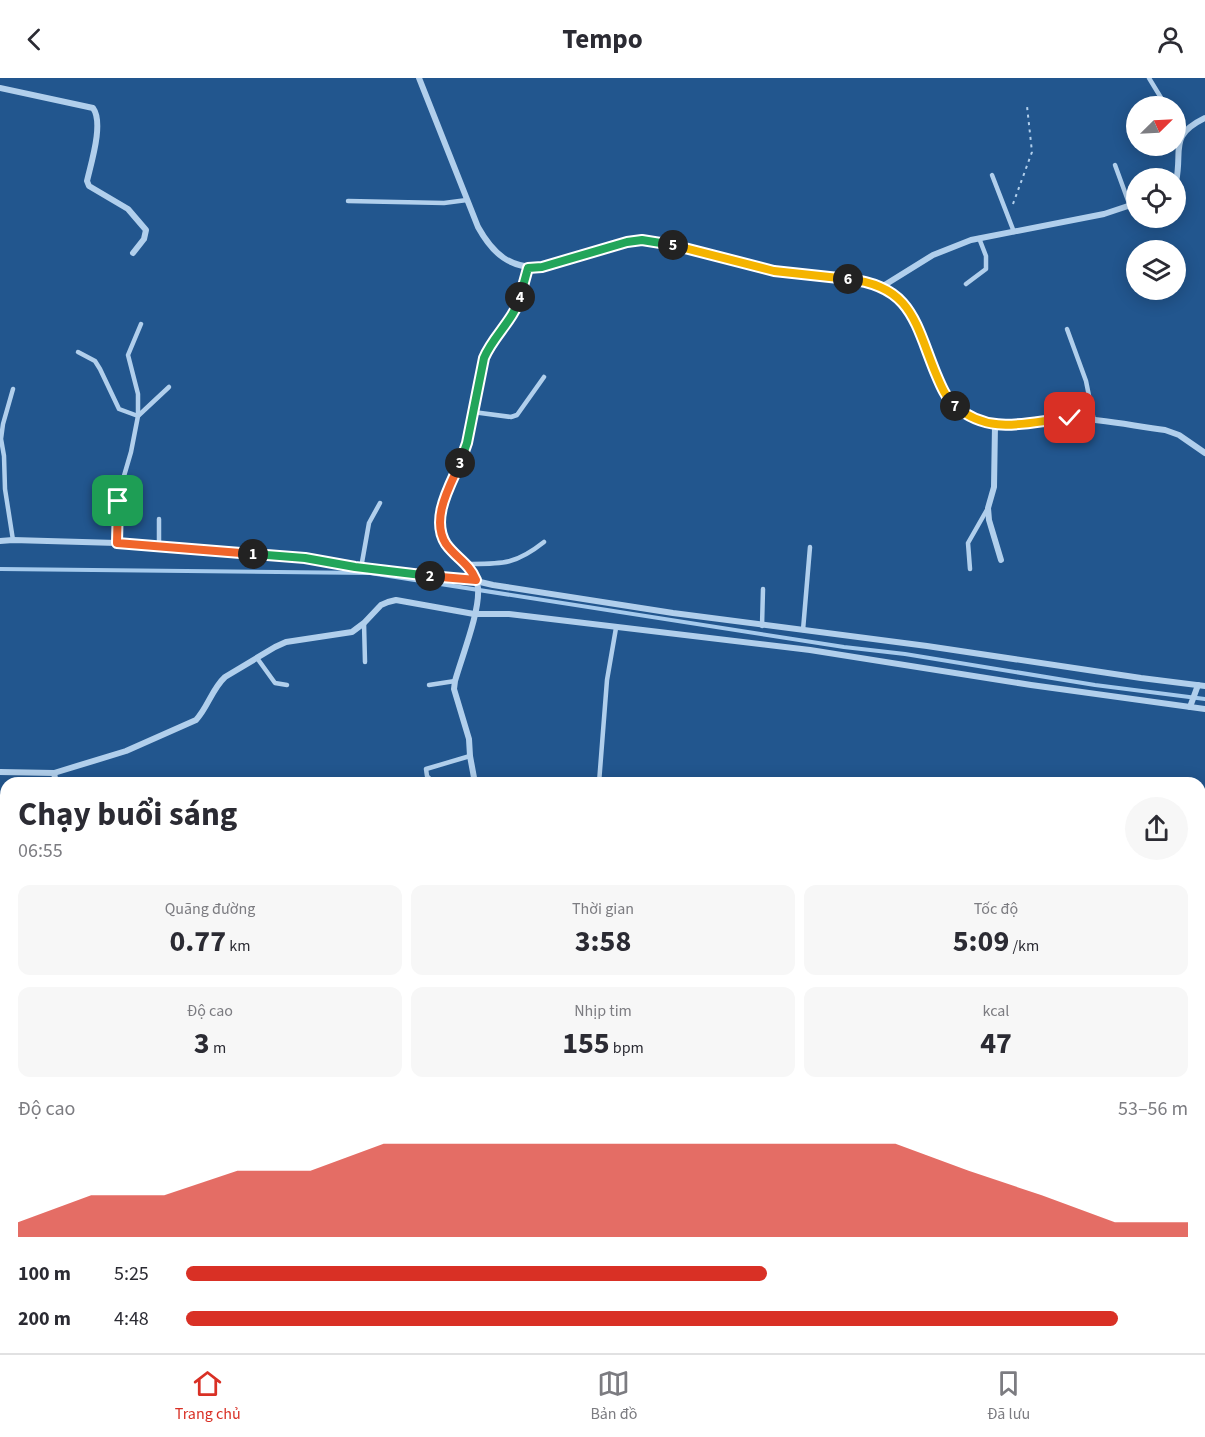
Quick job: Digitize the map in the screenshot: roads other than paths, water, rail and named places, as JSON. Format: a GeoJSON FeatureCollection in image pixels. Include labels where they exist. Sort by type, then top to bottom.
{"type":"FeatureCollection","features":[{"type":"Feature","properties":{"kind":"street"},"geometry":{"type":"LineString","coordinates":[[419,78],[478,227],[486,242],[497,255],[509,261],[528,268],[542,267],[627,242],[642,240],[657,241],[774,271],[865,280],[883,286],[898,297],[911,314],[941,386],[951,402],[964,414],[995,425],[1013,426],[1070,418],[1173,432],[1205,453]]}},
{"type":"Feature","properties":{"kind":"street"},"geometry":{"type":"LineString","coordinates":[[0,88],[93,108],[99,124],[87,181],[89,186],[128,209],[146,230],[144,240],[133,253]]}},
{"type":"Feature","properties":{"kind":"street"},"geometry":{"type":"LineString","coordinates":[[1186,129],[1205,118]]}},
{"type":"Feature","properties":{"kind":"street"},"geometry":{"type":"LineString","coordinates":[[883,286],[933,255],[979,238],[1126,207]]}},
{"type":"Feature","properties":{"kind":"street"},"geometry":{"type":"LineString","coordinates":[[475,777],[469,739],[456,696],[455,681],[476,611],[477,584],[467,564],[446,544],[441,531],[440,518],[442,506],[464,454],[488,349],[519,302],[528,268]]}},
{"type":"Feature","properties":{"kind":"street"},"geometry":{"type":"LineString","coordinates":[[995,425],[993,487],[988,508],[989,520],[1001,560]]}},
{"type":"Feature","properties":{"kind":"street"},"geometry":{"type":"LineString","coordinates":[[0,541],[117,543],[305,558],[344,566],[504,587],[762,626],[927,645],[1141,678],[1203,684],[1190,707]]}},
{"type":"Feature","properties":{"kind":"street"},"geometry":{"type":"LineString","coordinates":[[0,772],[54,773],[126,751],[196,720],[202,714],[219,683],[257,658],[286,642],[352,632],[381,605],[396,600],[810,650],[1030,685],[1205,709]]}},
{"type":"Feature","properties":{"kind":"street"},"geometry":{"type":"LineString","coordinates":[[54,773],[55,777]]}},
{"type":"Feature","properties":{"kind":"lane"},"geometry":{"type":"LineString","coordinates":[[1149,78],[1160,96]]}},
{"type":"Feature","properties":{"kind":"lane"},"geometry":{"type":"LineString","coordinates":[[1115,165],[1126,195]]}},
{"type":"Feature","properties":{"kind":"lane"},"geometry":{"type":"LineString","coordinates":[[992,175],[1014,232]]}},
{"type":"Feature","properties":{"kind":"lane"},"geometry":{"type":"LineString","coordinates":[[348,201],[444,202],[467,200]]}},
{"type":"Feature","properties":{"kind":"lane"},"geometry":{"type":"LineString","coordinates":[[966,284],[986,269],[986,256],[979,238]]}},
{"type":"Feature","properties":{"kind":"lane"},"geometry":{"type":"LineString","coordinates":[[117,543],[119,494],[138,416],[138,394],[128,355],[141,324]]}},
{"type":"Feature","properties":{"kind":"lane"},"geometry":{"type":"LineString","coordinates":[[1067,329],[1086,381],[1094,421]]}},
{"type":"Feature","properties":{"kind":"lane"},"geometry":{"type":"LineString","coordinates":[[78,352],[95,361],[119,408],[138,416]]}},
{"type":"Feature","properties":{"kind":"lane"},"geometry":{"type":"LineString","coordinates":[[473,412],[510,417],[517,415],[544,377]]}},
{"type":"Feature","properties":{"kind":"lane"},"geometry":{"type":"LineString","coordinates":[[138,416],[169,387]]}},
{"type":"Feature","properties":{"kind":"lane"},"geometry":{"type":"LineString","coordinates":[[13,389],[1,439],[5,489],[13,540]]}},
{"type":"Feature","properties":{"kind":"lane"},"geometry":{"type":"LineString","coordinates":[[358,567],[369,523],[380,503]]}},
{"type":"Feature","properties":{"kind":"lane"},"geometry":{"type":"LineString","coordinates":[[970,569],[968,543],[988,508]]}},
{"type":"Feature","properties":{"kind":"lane"},"geometry":{"type":"LineString","coordinates":[[159,519],[159,546]]}},
{"type":"Feature","properties":{"kind":"lane"},"geometry":{"type":"LineString","coordinates":[[467,564],[509,562],[528,554],[543,542]]}},
{"type":"Feature","properties":{"kind":"lane"},"geometry":{"type":"LineString","coordinates":[[803,630],[810,548]]}},
{"type":"Feature","properties":{"kind":"lane"},"geometry":{"type":"LineString","coordinates":[[762,626],[763,589]]}},
{"type":"Feature","properties":{"kind":"lane"},"geometry":{"type":"LineString","coordinates":[[364,623],[365,662]]}},
{"type":"Feature","properties":{"kind":"lane"},"geometry":{"type":"LineString","coordinates":[[599,777],[607,680],[616,628]]}},
{"type":"Feature","properties":{"kind":"lane"},"geometry":{"type":"LineString","coordinates":[[257,658],[276,683],[287,685]]}},
{"type":"Feature","properties":{"kind":"lane"},"geometry":{"type":"LineString","coordinates":[[429,685],[455,681]]}},
{"type":"Feature","properties":{"kind":"lane"},"geometry":{"type":"LineString","coordinates":[[429,777],[426,769],[470,756]]}},
{"type":"Feature","properties":{"kind":"waterway"},"geometry":{"type":"LineString","coordinates":[[0,569],[370,573],[1095,685],[1205,699]]}}]}
